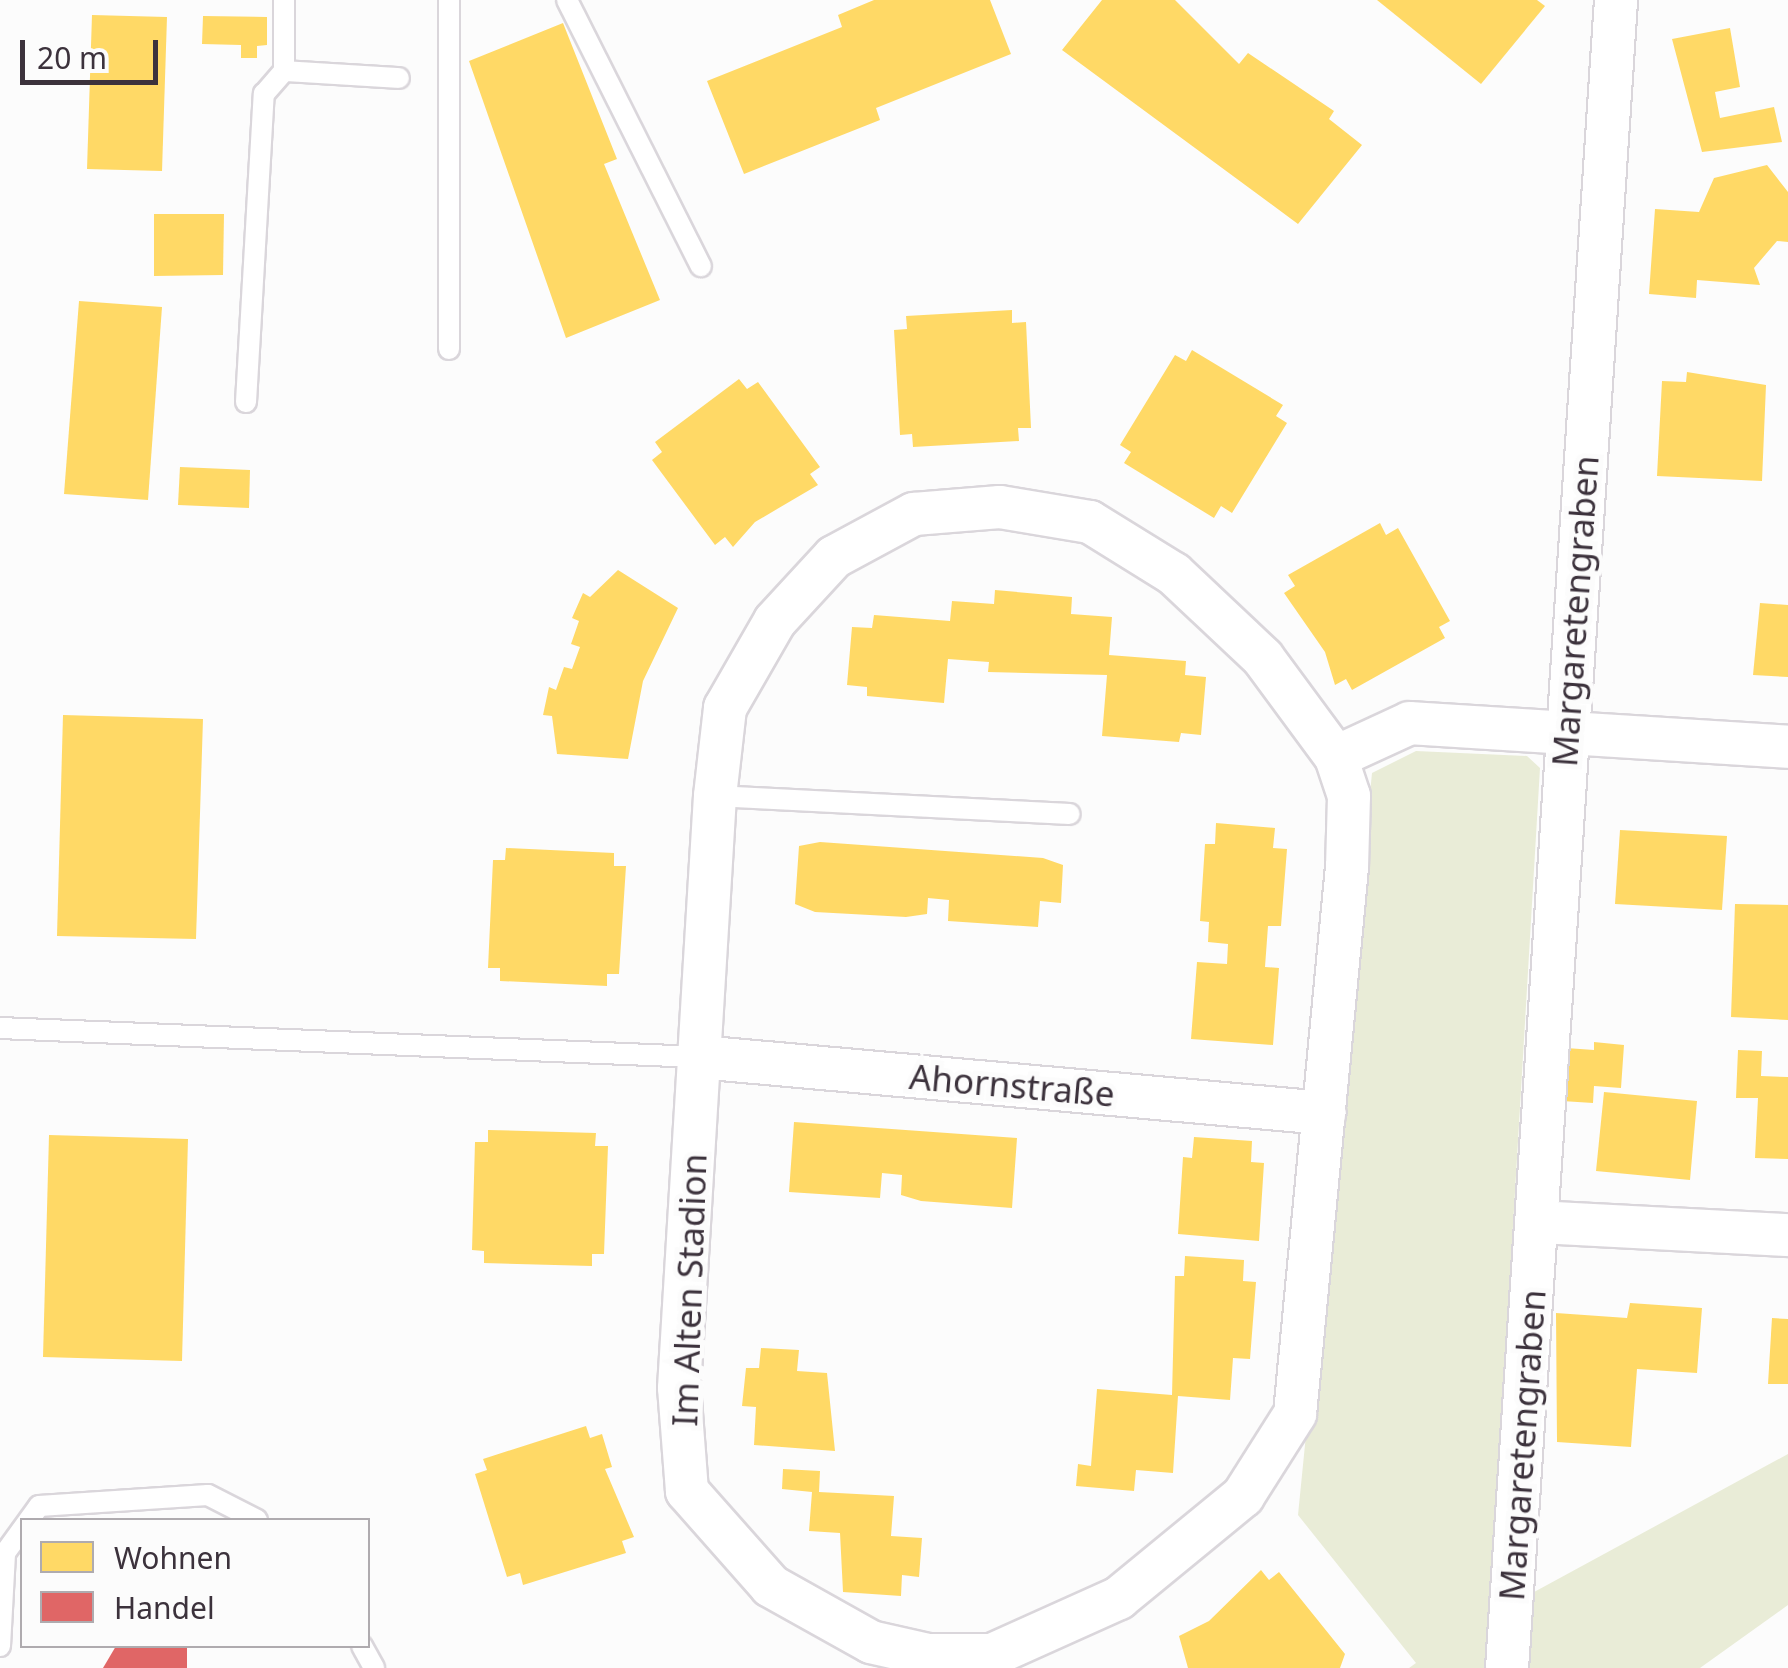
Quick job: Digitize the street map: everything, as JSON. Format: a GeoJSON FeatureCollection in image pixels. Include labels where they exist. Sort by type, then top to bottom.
{"type":"FeatureCollection","features":[{"type":"Feature","properties":{"kind":"street","name":"Margaretengraben"},"geometry":{"type":"LineString","coordinates":[[1507,1668],[1616,0]]}},
{"type":"Feature","properties":{"kind":"street","name":"Im Alten Stadion"},"geometry":{"type":"LineString","coordinates":[[1000,508],[1090,522],[1174,574],[1264,658],[1336,757],[1349,796],[1347,868],[1296,1414],[1243,1496],[1119,1598],[1032,1642],[992,1655],[928,1654],[871,1642],[771,1586],[687,1491],[680,1388],[715,796],[725,708],[774,621],[834,556],[914,514],[1000,508]]}},
{"type":"Feature","properties":{"kind":"street"},"geometry":{"type":"LineString","coordinates":[[1336,757],[1410,723],[1788,747]]}},
{"type":"Feature","properties":{"kind":"street","name":"Ahornstraße"},"geometry":{"type":"LineString","coordinates":[[699,1057],[1324,1113]]}},
{"type":"Feature","properties":{"kind":"street"},"geometry":{"type":"LineString","coordinates":[[1537,1222],[1788,1234]]}},
{"type":"Feature","properties":{"kind":"lane"},"geometry":{"type":"LineString","coordinates":[[246,402],[264,94],[284,71],[284,0]]}},
{"type":"Feature","properties":{"kind":"lane"},"geometry":{"type":"LineString","coordinates":[[449,0],[449,349]]}},
{"type":"Feature","properties":{"kind":"lane"},"geometry":{"type":"LineString","coordinates":[[568,0],[701,266]]}},
{"type":"Feature","properties":{"kind":"lane"},"geometry":{"type":"LineString","coordinates":[[284,71],[399,78]]}},
{"type":"Feature","properties":{"kind":"lane"},"geometry":{"type":"LineString","coordinates":[[715,796],[1070,814]]}},
{"type":"Feature","properties":{"kind":"lane"},"geometry":{"type":"LineString","coordinates":[[0,1028],[699,1057]]}},
{"type":"Feature","properties":{"kind":"lane"},"geometry":{"type":"LineString","coordinates":[[30,1518],[39,1506],[208,1495],[252,1518]]}},
{"type":"Feature","properties":{"kind":"lane"},"geometry":{"type":"LineString","coordinates":[[0,1646],[4,1552],[20,1531]]}},
{"type":"Feature","properties":{"kind":"green space"},"geometry":{"type":"Polygon","coordinates":[[[1416,751],[1527,756],[1540,768],[1490,1616],[1788,1454],[1788,1605],[1700,1668],[1409,1668],[1416,1663],[1298,1515],[1372,773],[1416,751]]]}},
{"type":"Feature","properties":{"kind":"building: Wohnen"},"geometry":{"type":"Polygon","coordinates":[[[874,0],[990,0],[1011,54],[876,108],[880,120],[744,174],[707,81],[842,27],[838,15],[874,0]]]}},
{"type":"Feature","properties":{"kind":"building: Wohnen"},"geometry":{"type":"Polygon","coordinates":[[[1102,0],[1175,0],[1239,64],[1248,53],[1334,111],[1329,119],[1362,145],[1298,224],[1062,50],[1102,0]]]}},
{"type":"Feature","properties":{"kind":"building: Wohnen"},"geometry":{"type":"Polygon","coordinates":[[[1377,0],[1537,0],[1545,6],[1481,84],[1377,0]]]}},
{"type":"Feature","properties":{"kind":"building: Wohnen"},"geometry":{"type":"Polygon","coordinates":[[[92,15],[167,17],[162,171],[87,169],[92,15]]]}},
{"type":"Feature","properties":{"kind":"building: Wohnen"},"geometry":{"type":"Polygon","coordinates":[[[203,16],[267,17],[267,45],[257,46],[257,58],[241,58],[241,45],[202,44],[203,16]]]}},
{"type":"Feature","properties":{"kind":"building: Wohnen"},"geometry":{"type":"Polygon","coordinates":[[[563,23],[617,159],[604,164],[660,300],[566,338],[469,61],[563,23]]]}},
{"type":"Feature","properties":{"kind":"building: Wohnen"},"geometry":{"type":"Polygon","coordinates":[[[1730,28],[1740,87],[1715,92],[1720,118],[1774,107],[1782,142],[1702,152],[1672,39],[1730,28]]]}},
{"type":"Feature","properties":{"kind":"building: Wohnen"},"geometry":{"type":"Polygon","coordinates":[[[1767,165],[1788,192],[1788,242],[1777,241],[1754,268],[1760,285],[1697,280],[1696,298],[1649,294],[1655,209],[1699,212],[1714,178],[1767,165]]]}},
{"type":"Feature","properties":{"kind":"building: Wohnen"},"geometry":{"type":"Polygon","coordinates":[[[154,214],[224,214],[223,275],[154,276],[154,214]]]}},
{"type":"Feature","properties":{"kind":"building: Wohnen"},"geometry":{"type":"Polygon","coordinates":[[[79,301],[162,307],[148,500],[64,494],[79,301]]]}},
{"type":"Feature","properties":{"kind":"building: Wohnen"},"geometry":{"type":"Polygon","coordinates":[[[1012,310],[1012,323],[1026,322],[1031,428],[1018,428],[1019,441],[913,447],[912,434],[900,435],[894,330],[907,329],[906,316],[1012,310]]]}},
{"type":"Feature","properties":{"kind":"building: Wohnen"},"geometry":{"type":"Polygon","coordinates":[[[1192,350],[1283,405],[1276,416],[1287,423],[1232,513],[1221,506],[1214,518],[1124,463],[1131,452],[1120,445],[1175,355],[1186,361],[1192,350]]]}},
{"type":"Feature","properties":{"kind":"building: Wohnen"},"geometry":{"type":"Polygon","coordinates":[[[1687,372],[1766,385],[1762,481],[1657,476],[1662,381],[1686,382],[1687,372]]]}},
{"type":"Feature","properties":{"kind":"building: Wohnen"},"geometry":{"type":"Polygon","coordinates":[[[739,379],[747,389],[758,382],[820,467],[810,474],[818,485],[755,522],[733,547],[725,537],[715,545],[652,460],[662,452],[655,442],[739,379]]]}},
{"type":"Feature","properties":{"kind":"building: Wohnen"},"geometry":{"type":"Polygon","coordinates":[[[180,467],[250,470],[249,508],[178,505],[180,467]]]}},
{"type":"Feature","properties":{"kind":"building: Wohnen"},"geometry":{"type":"Polygon","coordinates":[[[1380,523],[1386,535],[1398,528],[1450,621],[1439,627],[1445,638],[1352,690],[1346,679],[1335,685],[1325,652],[1284,593],[1295,586],[1288,575],[1380,523]]]}},
{"type":"Feature","properties":{"kind":"building: Wohnen"},"geometry":{"type":"Polygon","coordinates":[[[618,570],[678,608],[643,681],[628,759],[557,754],[552,716],[543,715],[549,687],[556,690],[564,667],[572,669],[580,647],[571,644],[579,621],[572,618],[583,593],[590,597],[618,570]]]}},
{"type":"Feature","properties":{"kind":"building: Wohnen"},"geometry":{"type":"Polygon","coordinates":[[[995,590],[1072,597],[1071,614],[1112,617],[1109,655],[1186,661],[1185,675],[1206,677],[1201,735],[1181,733],[1179,742],[1102,736],[1107,675],[988,672],[989,662],[948,659],[944,703],[867,696],[867,687],[847,685],[852,627],[872,628],[874,615],[950,621],[952,601],[994,604],[995,590]]]}},
{"type":"Feature","properties":{"kind":"building: Wohnen"},"geometry":{"type":"Polygon","coordinates":[[[1760,603],[1788,605],[1788,677],[1753,675],[1760,603]]]}},
{"type":"Feature","properties":{"kind":"building: Wohnen"},"geometry":{"type":"Polygon","coordinates":[[[63,715],[203,719],[196,939],[57,936],[63,715]]]}},
{"type":"Feature","properties":{"kind":"building: Wohnen"},"geometry":{"type":"Polygon","coordinates":[[[1216,823],[1275,828],[1273,848],[1287,849],[1281,926],[1268,926],[1265,967],[1279,968],[1273,1045],[1191,1039],[1197,962],[1227,964],[1228,944],[1208,942],[1209,922],[1200,921],[1205,844],[1215,844],[1216,823]]]}},
{"type":"Feature","properties":{"kind":"building: Wohnen"},"geometry":{"type":"Polygon","coordinates":[[[1620,830],[1727,836],[1722,910],[1615,904],[1620,830]]]}},
{"type":"Feature","properties":{"kind":"building: Wohnen"},"geometry":{"type":"Polygon","coordinates":[[[820,842],[1043,858],[1063,865],[1061,903],[1040,901],[1038,927],[948,921],[949,900],[928,898],[927,914],[906,917],[815,912],[795,904],[799,846],[820,842]]]}},
{"type":"Feature","properties":{"kind":"building: Wohnen"},"geometry":{"type":"Polygon","coordinates":[[[506,848],[614,853],[614,866],[626,866],[619,974],[607,974],[607,986],[500,981],[500,968],[488,968],[493,860],[505,860],[506,848]]]}},
{"type":"Feature","properties":{"kind":"building: Wohnen"},"geometry":{"type":"Polygon","coordinates":[[[1735,904],[1788,905],[1788,1020],[1731,1017],[1735,904]]]}},
{"type":"Feature","properties":{"kind":"building: Wohnen"},"geometry":{"type":"Polygon","coordinates":[[[1594,1042],[1624,1045],[1621,1088],[1594,1086],[1593,1103],[1562,1101],[1566,1048],[1594,1050],[1594,1042]]]}},
{"type":"Feature","properties":{"kind":"building: Wohnen"},"geometry":{"type":"Polygon","coordinates":[[[1738,1050],[1762,1051],[1761,1076],[1788,1077],[1788,1159],[1755,1158],[1758,1098],[1736,1098],[1738,1050]]]}},
{"type":"Feature","properties":{"kind":"building: Wohnen"},"geometry":{"type":"Polygon","coordinates":[[[1604,1092],[1697,1101],[1690,1180],[1596,1171],[1604,1092]]]}},
{"type":"Feature","properties":{"kind":"building: Wohnen"},"geometry":{"type":"Polygon","coordinates":[[[794,1122],[1017,1138],[1012,1208],[921,1201],[901,1195],[902,1175],[882,1173],[880,1198],[789,1192],[794,1122]]]}},
{"type":"Feature","properties":{"kind":"building: Wohnen"},"geometry":{"type":"Polygon","coordinates":[[[488,1130],[596,1133],[595,1146],[608,1146],[604,1254],[592,1254],[592,1266],[484,1263],[484,1251],[472,1250],[475,1142],[488,1142],[488,1130]]]}},
{"type":"Feature","properties":{"kind":"building: Wohnen"},"geometry":{"type":"Polygon","coordinates":[[[49,1135],[188,1139],[182,1361],[43,1357],[49,1135]]]}},
{"type":"Feature","properties":{"kind":"building: Wohnen"},"geometry":{"type":"Polygon","coordinates":[[[1194,1137],[1252,1141],[1251,1162],[1264,1163],[1259,1241],[1178,1234],[1183,1157],[1192,1158],[1194,1137]]]}},
{"type":"Feature","properties":{"kind":"building: Wohnen"},"geometry":{"type":"Polygon","coordinates":[[[1185,1256],[1244,1260],[1243,1281],[1256,1282],[1250,1359],[1233,1358],[1230,1400],[1178,1396],[1173,1473],[1136,1470],[1134,1491],[1076,1486],[1078,1464],[1091,1466],[1097,1389],[1172,1395],[1175,1276],[1184,1276],[1185,1256]]]}},
{"type":"Feature","properties":{"kind":"building: Wohnen"},"geometry":{"type":"Polygon","coordinates":[[[1630,1303],[1702,1308],[1697,1373],[1637,1369],[1631,1447],[1557,1442],[1556,1313],[1627,1318],[1630,1303]]]}},
{"type":"Feature","properties":{"kind":"building: Wohnen"},"geometry":{"type":"Polygon","coordinates":[[[1772,1318],[1788,1319],[1788,1384],[1768,1384],[1772,1318]]]}},
{"type":"Feature","properties":{"kind":"building: Wohnen"},"geometry":{"type":"Polygon","coordinates":[[[761,1348],[799,1350],[797,1371],[827,1373],[835,1451],[754,1445],[756,1407],[742,1406],[746,1368],[759,1368],[761,1348]]]}},
{"type":"Feature","properties":{"kind":"building: Wohnen"},"geometry":{"type":"Polygon","coordinates":[[[586,1426],[590,1438],[602,1434],[612,1467],[605,1469],[634,1537],[622,1541],[626,1553],[523,1585],[520,1573],[507,1577],[475,1474],[487,1470],[483,1459],[586,1426]]]}},
{"type":"Feature","properties":{"kind":"building: Wohnen"},"geometry":{"type":"Polygon","coordinates":[[[783,1469],[820,1471],[819,1492],[894,1496],[891,1536],[922,1538],[919,1577],[902,1575],[901,1596],[843,1592],[840,1533],[809,1531],[812,1492],[782,1489],[783,1469]]]}},
{"type":"Feature","properties":{"kind":"building: Wohnen"},"geometry":{"type":"Polygon","coordinates":[[[1261,1570],[1269,1580],[1279,1572],[1345,1654],[1340,1668],[1188,1668],[1179,1636],[1209,1621],[1261,1570]]]}},
{"type":"Feature","properties":{"kind":"building: Handel"},"geometry":{"type":"Polygon","coordinates":[[[115,1648],[187,1648],[187,1668],[103,1668],[115,1648]]]}}]}
